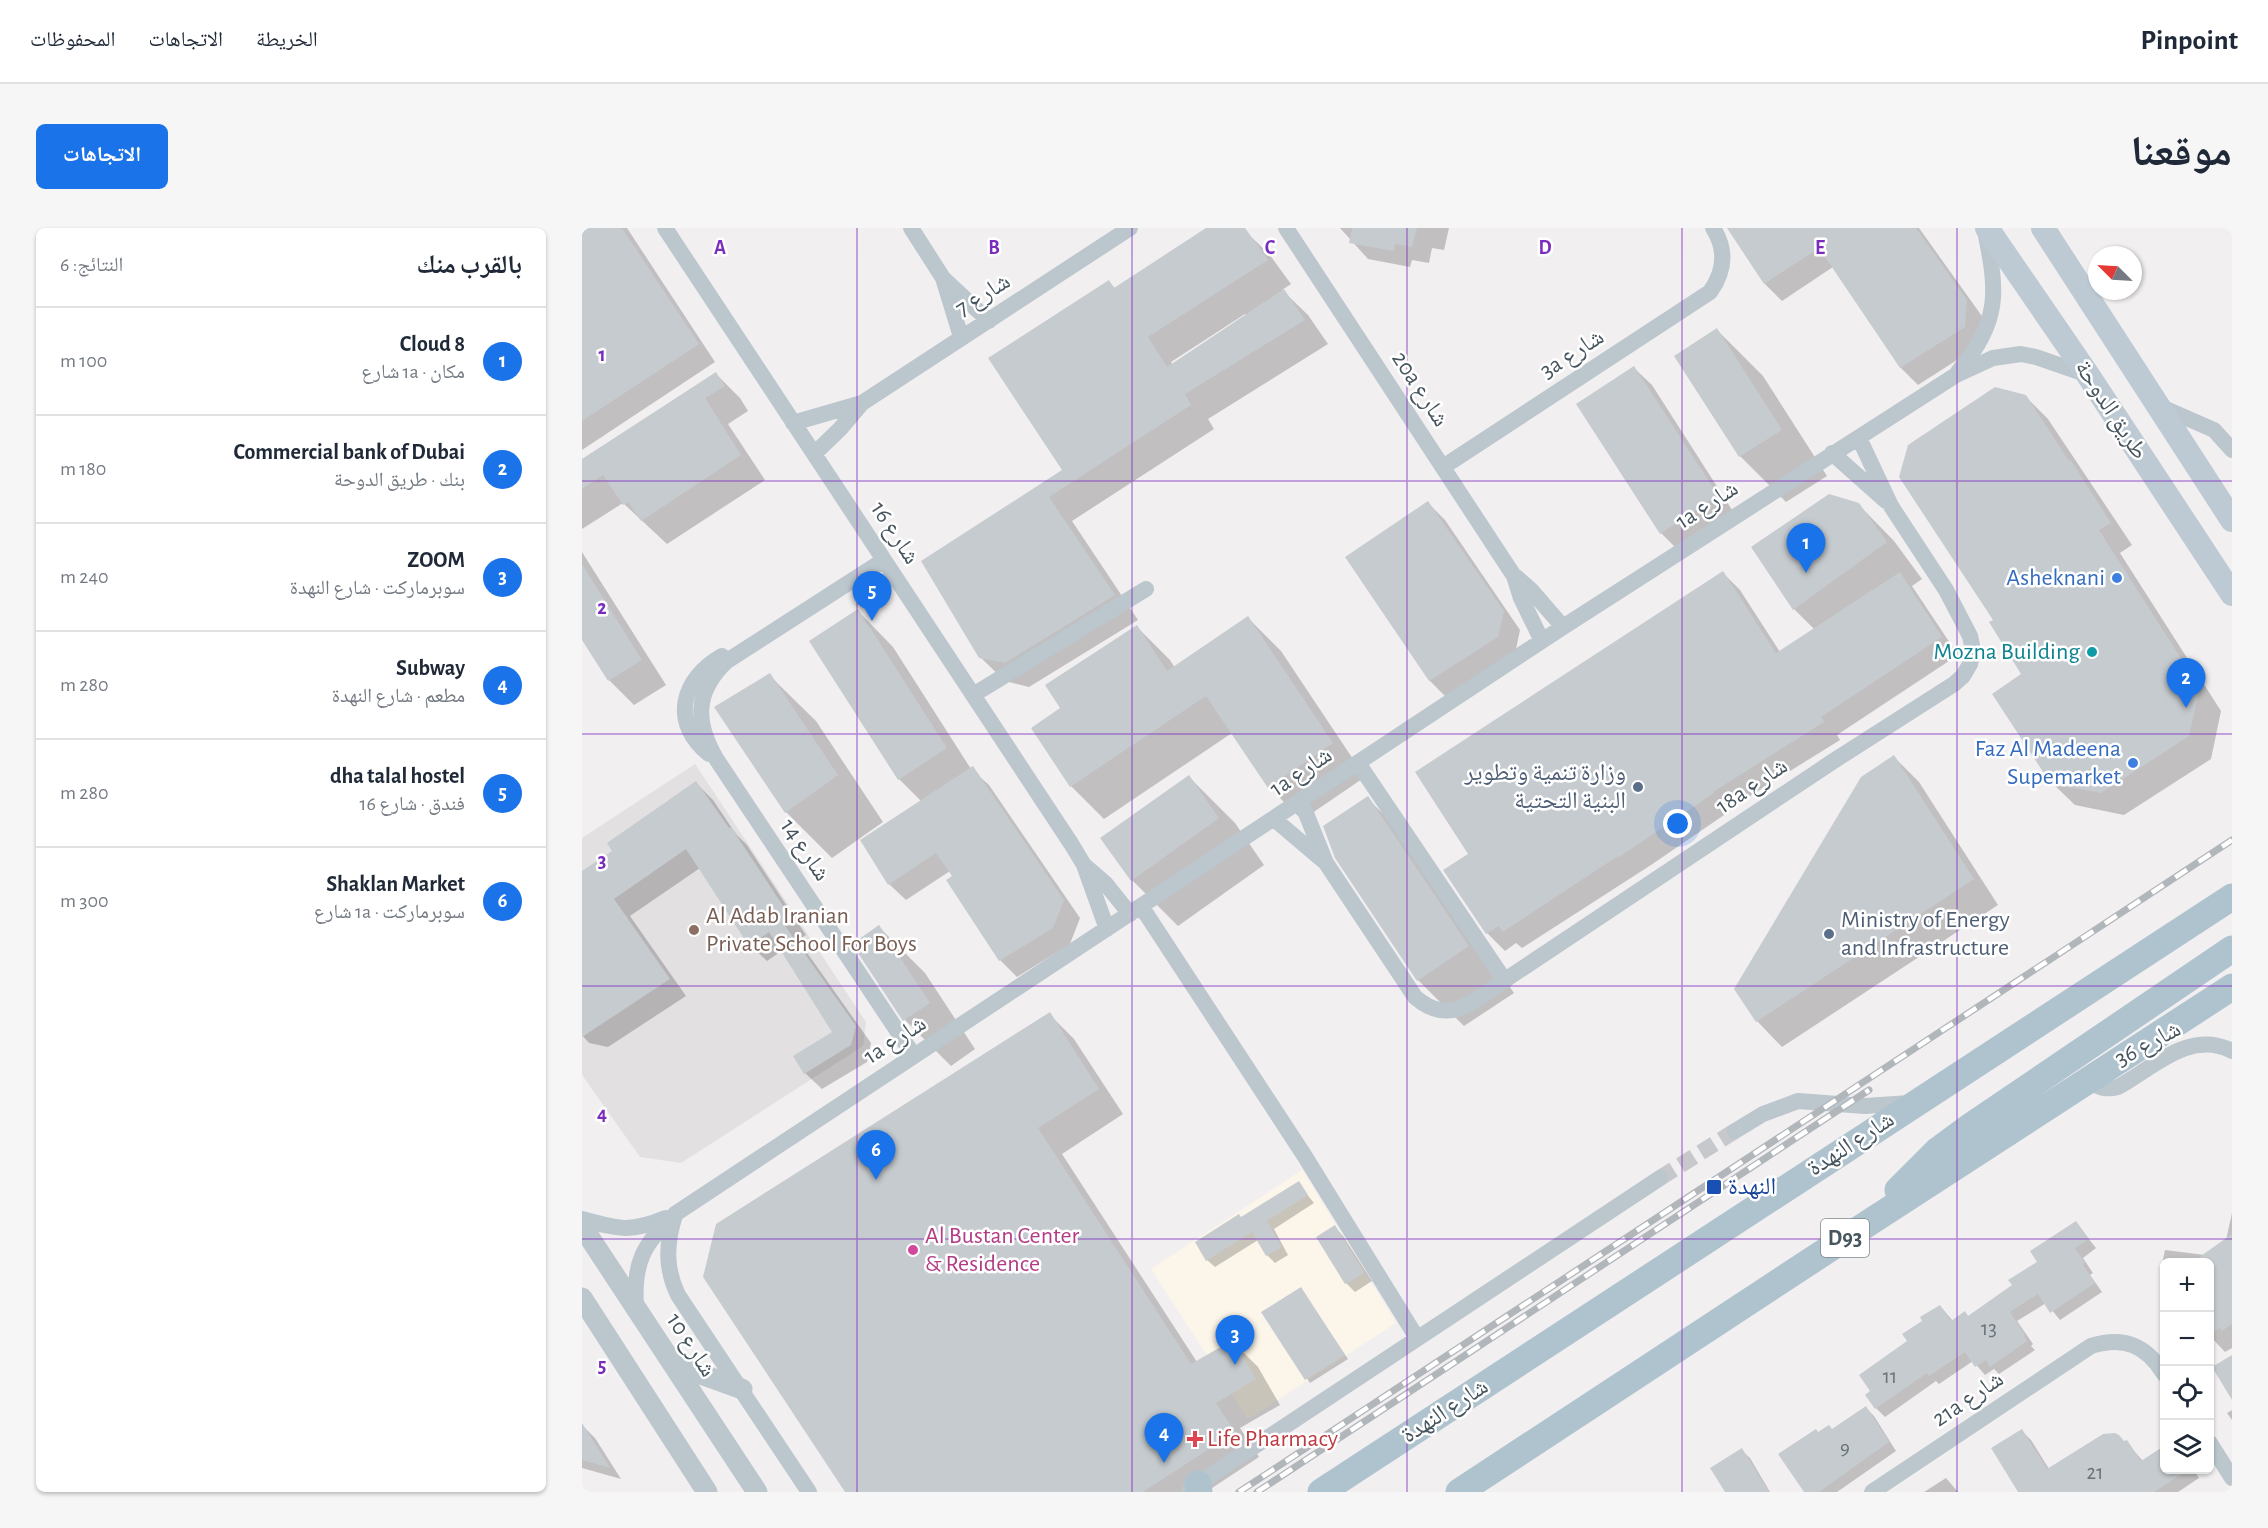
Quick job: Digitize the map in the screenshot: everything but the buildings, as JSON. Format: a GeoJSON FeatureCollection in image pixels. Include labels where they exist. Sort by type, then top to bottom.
{"type":"FeatureCollection","features":[{"type":"Feature","properties":{"kind":"main road","name":"طريق الدوحة"},"geometry":{"type":"LineString","coordinates":[[1986,228],[2088,375],[2232,594]]}},
{"type":"Feature","properties":{"kind":"main road","name":"طريق الدوحة"},"geometry":{"type":"LineString","coordinates":[[2043,228],[2232,520]]}},
{"type":"Feature","properties":{"kind":"main road","name":"شارع النهدة"},"geometry":{"type":"LineString","coordinates":[[1321,1492],[2232,897]]}},
{"type":"Feature","properties":{"kind":"main road"},"geometry":{"type":"LineString","coordinates":[[1867,1224],[1937,1151],[1971,1125],[2232,950]]}},
{"type":"Feature","properties":{"kind":"main road","name":"D93"},"geometry":{"type":"LineString","coordinates":[[1459,1492],[2232,987]]}},
{"type":"Feature","properties":{"kind":"street","name":"شارع 16"},"geometry":{"type":"LineString","coordinates":[[665,228],[1084,865],[1107,929]]}},
{"type":"Feature","properties":{"kind":"street"},"geometry":{"type":"LineString","coordinates":[[911,228],[943,278],[989,321]]}},
{"type":"Feature","properties":{"kind":"street","name":"شارع 7"},"geometry":{"type":"LineString","coordinates":[[814,454],[862,403],[1130,228]]}},
{"type":"Feature","properties":{"kind":"street","name":"20a شارع"},"geometry":{"type":"LineString","coordinates":[[1286,228],[1514,576],[1521,598],[1542,641]]}},
{"type":"Feature","properties":{"kind":"street","name":"3a شارع"},"geometry":{"type":"LineString","coordinates":[[1443,467],[1710,292],[1721,274],[1722,249],[1713,228]]}},
{"type":"Feature","properties":{"kind":"street","name":"1a شارع"},"geometry":{"type":"LineString","coordinates":[[1956,375],[1981,339],[1989,324],[1993,306],[1993,269],[1986,228]]}},
{"type":"Feature","properties":{"kind":"street"},"geometry":{"type":"LineString","coordinates":[[943,278],[961,337]]}},
{"type":"Feature","properties":{"kind":"street","name":"1a شارع"},"geometry":{"type":"LineString","coordinates":[[582,1220],[613,1228],[631,1229],[643,1227],[675,1214],[1563,627],[1956,375],[1993,358],[2021,354],[2088,375]]}},
{"type":"Feature","properties":{"kind":"street","name":"شارع 7"},"geometry":{"type":"LineString","coordinates":[[793,423],[862,403]]}},
{"type":"Feature","properties":{"kind":"street"},"geometry":{"type":"LineString","coordinates":[[2159,406],[2214,430],[2232,450]]}},
{"type":"Feature","properties":{"kind":"street","name":"18a شارع"},"geometry":{"type":"LineString","coordinates":[[1301,801],[1326,863],[1415,997],[1424,1005],[1435,1010],[1459,1009],[1505,981],[1963,676],[1972,657],[1971,636],[1946,590],[1891,506],[1859,438]]}},
{"type":"Feature","properties":{"kind":"street","name":"18a شارع"},"geometry":{"type":"LineString","coordinates":[[1832,453],[1891,506]]}},
{"type":"Feature","properties":{"kind":"street","name":"شارع 14"},"geometry":{"type":"LineString","coordinates":[[884,560],[743,649],[717,670],[706,689],[700,707],[706,740],[717,760],[914,1056]]}},
{"type":"Feature","properties":{"kind":"street","name":"20a شارع"},"geometry":{"type":"LineString","coordinates":[[1514,576],[1531,591],[1563,627]]}},
{"type":"Feature","properties":{"kind":"street"},"geometry":{"type":"LineString","coordinates":[[972,695],[1146,588]]}},
{"type":"Feature","properties":{"kind":"street"},"geometry":{"type":"LineString","coordinates":[[1358,763],[1505,981]]}},
{"type":"Feature","properties":{"kind":"street","name":"18a شارع"},"geometry":{"type":"LineString","coordinates":[[1274,819],[1326,863]]}},
{"type":"Feature","properties":{"kind":"street","name":"شارع 16"},"geometry":{"type":"LineString","coordinates":[[1084,865],[1135,910],[1304,1155],[1417,1338]]}},
{"type":"Feature","properties":{"kind":"street","name":"شارع 36"},"geometry":{"type":"LineString","coordinates":[[2088,1080],[2108,1090],[2118,1087],[2189,1046],[2213,1044],[2232,1051]]}},
{"type":"Feature","properties":{"kind":"street"},"geometry":{"type":"LineString","coordinates":[[1735,1131],[1763,1114],[1798,1101],[1865,1106],[1914,1103]]}},
{"type":"Feature","properties":{"kind":"street"},"geometry":{"type":"LineString","coordinates":[[1194,1489],[1417,1338],[1660,1178]]}},
{"type":"Feature","properties":{"kind":"street"},"geometry":{"type":"LineString","coordinates":[[675,1214],[667,1248],[671,1281],[678,1295],[809,1492]]}},
{"type":"Feature","properties":{"kind":"street","name":"1a شارع"},"geometry":{"type":"LineString","coordinates":[[636,1309],[636,1274],[640,1258],[647,1244],[675,1214]]}},
{"type":"Feature","properties":{"kind":"street","name":"شارع 10"},"geometry":{"type":"LineString","coordinates":[[582,1226],[757,1492]]}},
{"type":"Feature","properties":{"kind":"street"},"geometry":{"type":"LineString","coordinates":[[582,1298],[707,1492]]}},
{"type":"Feature","properties":{"kind":"street","name":"21a شارع"},"geometry":{"type":"LineString","coordinates":[[1872,1492],[2091,1346],[2105,1341],[2120,1341],[2134,1345],[2147,1352],[2160,1367]]}},
{"type":"Feature","properties":{"kind":"street"},"geometry":{"type":"LineString","coordinates":[[673,1364],[741,1389]]}},
{"type":"Feature","properties":{"kind":"street"},"geometry":{"type":"LineString","coordinates":[[2214,1449],[2232,1478]]}},
{"type":"Feature","properties":{"kind":"shaded area","name":"Al Adab Iranian Private School For Boys"},"geometry":{"type":"Polygon","coordinates":[[[695,764],[866,1022],[863,1046],[681,1163],[640,1157],[582,1075],[582,838],[695,764]]]}},
{"type":"Feature","properties":{"kind":"shaded area"},"geometry":{"type":"Polygon","coordinates":[[[1302,1170],[1396,1323],[1248,1419],[1151,1269],[1302,1170]]]}},
{"type":"Feature","properties":{"kind":"tunnel"},"geometry":{"type":"LineString","coordinates":[[1660,1178],[1735,1131]]}},
{"type":"Feature","properties":{"kind":"railway"},"geometry":{"type":"LineString","coordinates":[[1239,1492],[2232,840]]}},
{"type":"Feature","properties":{"kind":"railway"},"geometry":{"type":"LineString","coordinates":[[1257,1492],[1869,1090]]}},
{"type":"Feature","properties":{"kind":"place","name":"Cloud 8"},"geometry":{"type":"Point","coordinates":[1806,573]}},
{"type":"Feature","properties":{"kind":"place","name":"Asheknani"},"geometry":{"type":"Point","coordinates":[2117,578]}},
{"type":"Feature","properties":{"kind":"place","name":"dha talal hostel"},"geometry":{"type":"Point","coordinates":[872,621]}},
{"type":"Feature","properties":{"kind":"place","name":"Mozna Building"},"geometry":{"type":"Point","coordinates":[2092,652]}},
{"type":"Feature","properties":{"kind":"place","name":"Commercial bank of Dubai"},"geometry":{"type":"Point","coordinates":[2186,708]}},
{"type":"Feature","properties":{"kind":"place","name":"Faz Al Madeena Supemarket"},"geometry":{"type":"Point","coordinates":[2133,763]}},
{"type":"Feature","properties":{"kind":"place","name":"وزارة تنمية وتطوير البنية التحتية"},"geometry":{"type":"Point","coordinates":[1638,787]}},
{"type":"Feature","properties":{"kind":"place","name":"Al Adab Iranian Private School For Boys"},"geometry":{"type":"Point","coordinates":[694,930]}},
{"type":"Feature","properties":{"kind":"place","name":"Ministry of Energy and Infrastructure"},"geometry":{"type":"Point","coordinates":[1829,934]}},
{"type":"Feature","properties":{"kind":"place","name":"Shaklan Market"},"geometry":{"type":"Point","coordinates":[876,1180]}},
{"type":"Feature","properties":{"kind":"place","name":"النهدة"},"geometry":{"type":"Point","coordinates":[1714,1187]}},
{"type":"Feature","properties":{"kind":"place","name":"Al Bustan Center & Residence"},"geometry":{"type":"Point","coordinates":[913,1250]}},
{"type":"Feature","properties":{"kind":"place","name":"ZOOM"},"geometry":{"type":"Point","coordinates":[1235,1365]}},
{"type":"Feature","properties":{"kind":"place","name":"Life Pharmacy"},"geometry":{"type":"Point","coordinates":[1195,1439]}},
{"type":"Feature","properties":{"kind":"place","name":"Subway"},"geometry":{"type":"Point","coordinates":[1164,1463]}}]}
